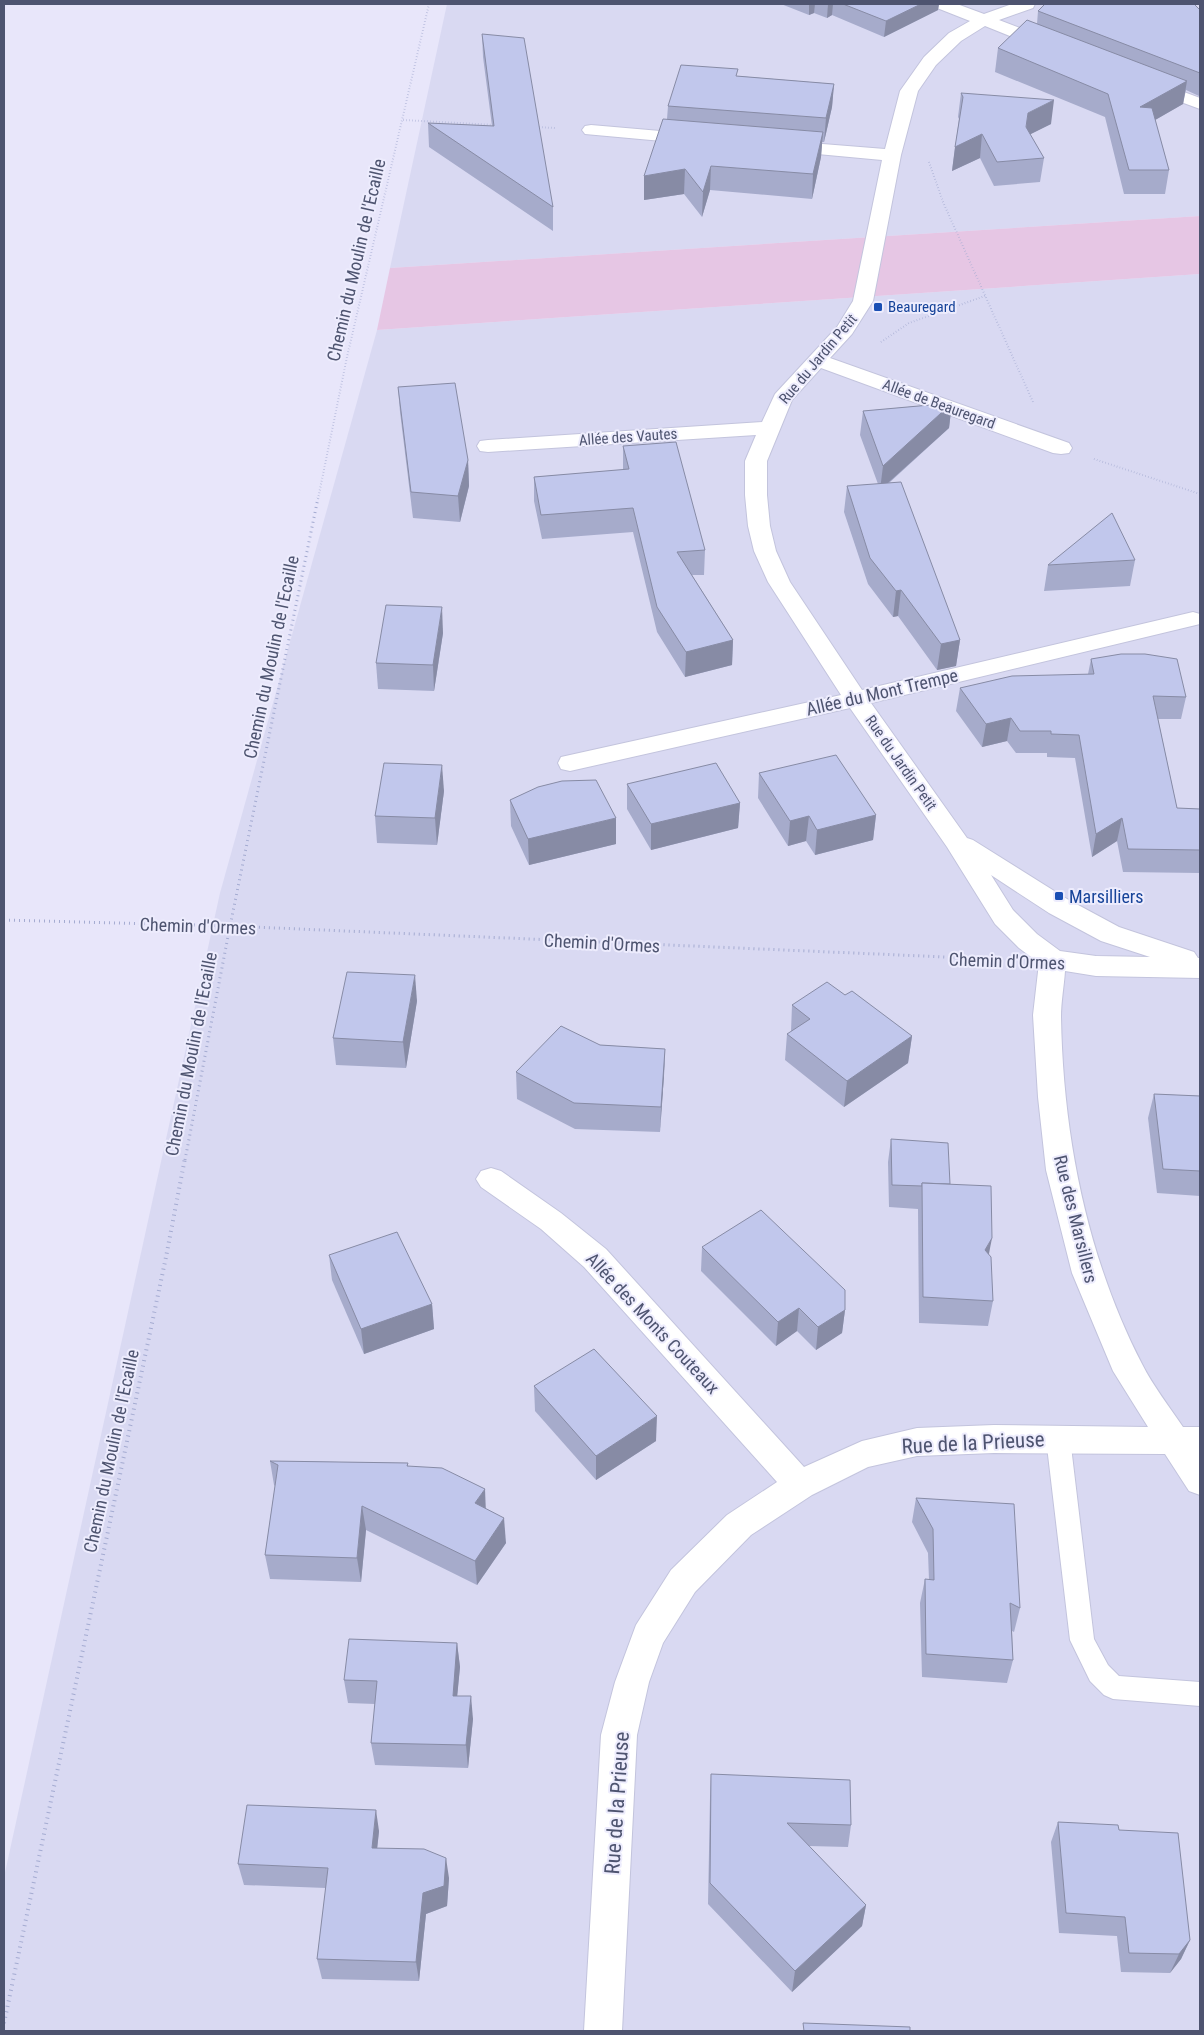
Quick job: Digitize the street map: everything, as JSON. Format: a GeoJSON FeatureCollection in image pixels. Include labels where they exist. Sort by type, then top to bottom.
{"type":"FeatureCollection","features":[{"type":"Feature","properties":{"kind":"street"},"geometry":{"type":"LineString","coordinates":[[943,4],[1062,51]]}},
{"type":"Feature","properties":{"kind":"street","name":"Rue du Jardin Petit"},"geometry":{"type":"LineString","coordinates":[[1027,4],[983,20],[951,41],[930,61],[909,91],[892,155],[863,301],[845,330],[782,398],[756,461],[756,494],[764,551],[779,582],[856,699],[956,841],[1004,917],[1028,941],[1053,960]]}},
{"type":"Feature","properties":{"kind":"street"},"geometry":{"type":"LineString","coordinates":[[1136,79],[1200,104]]}},
{"type":"Feature","properties":{"kind":"street"},"geometry":{"type":"LineString","coordinates":[[592,130],[708,140]]}},
{"type":"Feature","properties":{"kind":"street"},"geometry":{"type":"LineString","coordinates":[[766,144],[892,155]]}},
{"type":"Feature","properties":{"kind":"street","name":"Allée de Beauregard"},"geometry":{"type":"LineString","coordinates":[[817,360],[1061,448]]}},
{"type":"Feature","properties":{"kind":"street","name":"Allée des Vautes"},"geometry":{"type":"LineString","coordinates":[[488,446],[768,428]]}},
{"type":"Feature","properties":{"kind":"street","name":"Allée du Mont Trempe"},"geometry":{"type":"LineString","coordinates":[[570,763],[856,699],[1193,618]]}},
{"type":"Feature","properties":{"kind":"street","name":"Rue du Jardin Petit"},"geometry":{"type":"LineString","coordinates":[[956,841],[1058,906],[1110,934],[1163,953],[1200,963]]}},
{"type":"Feature","properties":{"kind":"street","name":"Chemin d'Ormes"},"geometry":{"type":"LineString","coordinates":[[1053,960],[1096,966],[1200,968]]}},
{"type":"Feature","properties":{"kind":"street","name":"Rue des Marsillers"},"geometry":{"type":"LineString","coordinates":[[1053,960],[1047,1015],[1052,1097],[1061,1170],[1087,1273],[1129,1371],[1186,1440],[1200,1481]]}},
{"type":"Feature","properties":{"kind":"street","name":"Allée des Monts Couteaux"},"geometry":{"type":"LineString","coordinates":[[491,1178],[551,1220],[595,1258],[800,1485]]}},
{"type":"Feature","properties":{"kind":"street","name":"Rue de la Prieuse"},"geometry":{"type":"LineString","coordinates":[[603,2031],[619,1735],[632,1682],[648,1636],[683,1581],[739,1525],[800,1485],[862,1455],[917,1442],[1058,1438],[1186,1440]]}},
{"type":"Feature","properties":{"kind":"lane"},"geometry":{"type":"LineString","coordinates":[[1058,1438],[1082,1640],[1099,1673],[1114,1687],[1200,1694]]}},
{"type":"Feature","properties":{"kind":"path","name":"Chemin du Moulin de l'Ecaille"},"geometry":{"type":"LineString","coordinates":[[4,2023],[164,1267],[230,926],[347,357],[430,4]]}},
{"type":"Feature","properties":{"kind":"path"},"geometry":{"type":"LineString","coordinates":[[403,120],[502,125]]}},
{"type":"Feature","properties":{"kind":"path"},"geometry":{"type":"LineString","coordinates":[[532,127],[592,130]]}},
{"type":"Feature","properties":{"kind":"path"},"geometry":{"type":"LineString","coordinates":[[927,158],[943,202],[1034,404],[1014,431]]}},
{"type":"Feature","properties":{"kind":"path"},"geometry":{"type":"LineString","coordinates":[[843,369],[909,322],[985,296]]}},
{"type":"Feature","properties":{"kind":"path"},"geometry":{"type":"LineString","coordinates":[[1061,448],[1200,494]]}},
{"type":"Feature","properties":{"kind":"path","name":"Chemin d'Ormes"},"geometry":{"type":"LineString","coordinates":[[4,920],[230,926],[948,958],[1053,960]]}},
{"type":"Feature","properties":{"kind":"shaded area"},"geometry":{"type":"Polygon","coordinates":[[[447,4],[1200,4],[1200,216],[390,268],[447,4]]]}},
{"type":"Feature","properties":{"kind":"shaded area"},"geometry":{"type":"Polygon","coordinates":[[[1200,216],[1200,274],[377,330],[390,268],[1200,216]]]}},
{"type":"Feature","properties":{"kind":"shaded area"},"geometry":{"type":"Polygon","coordinates":[[[1200,274],[1200,2031],[4,2031],[4,1877],[220,893],[377,330],[1200,274]]]}},
{"type":"Feature","properties":{"kind":"building"},"geometry":{"type":"Polygon","coordinates":[[[843,4],[921,4],[886,21],[843,4]]]}},
{"type":"Feature","properties":{"kind":"building"},"geometry":{"type":"Polygon","coordinates":[[[1045,4],[1194,4],[1200,10],[1200,73],[1038,11],[1045,4]]]}},
{"type":"Feature","properties":{"kind":"building"},"geometry":{"type":"Polygon","coordinates":[[[1027,20],[1187,81],[1140,107],[1152,108],[1169,170],[1129,170],[1108,94],[998,48],[1027,20]]]}},
{"type":"Feature","properties":{"kind":"building"},"geometry":{"type":"Polygon","coordinates":[[[482,34],[524,38],[553,207],[428,123],[494,126],[482,34]]]}},
{"type":"Feature","properties":{"kind":"building"},"geometry":{"type":"Polygon","coordinates":[[[681,65],[738,69],[736,76],[834,84],[826,118],[668,106],[681,65]]]}},
{"type":"Feature","properties":{"kind":"building"},"geometry":{"type":"Polygon","coordinates":[[[961,93],[1054,100],[1028,113],[1026,127],[1044,158],[997,162],[982,134],[955,147],[963,97],[961,93]]]}},
{"type":"Feature","properties":{"kind":"building"},"geometry":{"type":"Polygon","coordinates":[[[663,119],[823,132],[813,174],[711,166],[703,192],[685,169],[644,176],[663,119]]]}},
{"type":"Feature","properties":{"kind":"building"},"geometry":{"type":"Polygon","coordinates":[[[455,383],[468,460],[458,496],[411,492],[398,387],[455,383]]]}},
{"type":"Feature","properties":{"kind":"building"},"geometry":{"type":"Polygon","coordinates":[[[952,403],[883,466],[863,411],[952,403]]]}},
{"type":"Feature","properties":{"kind":"building"},"geometry":{"type":"Polygon","coordinates":[[[676,442],[705,550],[677,552],[733,640],[686,652],[657,607],[633,508],[541,515],[534,477],[629,469],[623,446],[676,442]]]}},
{"type":"Feature","properties":{"kind":"building"},"geometry":{"type":"Polygon","coordinates":[[[901,482],[960,640],[941,644],[901,590],[896,591],[870,558],[847,486],[901,482]]]}},
{"type":"Feature","properties":{"kind":"building"},"geometry":{"type":"Polygon","coordinates":[[[1112,513],[1135,560],[1048,565],[1112,513]]]}},
{"type":"Feature","properties":{"kind":"building"},"geometry":{"type":"Polygon","coordinates":[[[386,605],[442,607],[433,665],[376,663],[386,605]]]}},
{"type":"Feature","properties":{"kind":"building"},"geometry":{"type":"Polygon","coordinates":[[[1121,654],[1145,654],[1177,659],[1186,697],[1153,696],[1177,808],[1200,809],[1200,850],[1128,849],[1122,818],[1096,834],[1079,735],[1051,734],[1051,731],[1020,731],[1011,718],[986,724],[960,688],[1012,676],[1094,674],[1091,659],[1121,654]]]}},
{"type":"Feature","properties":{"kind":"building"},"geometry":{"type":"Polygon","coordinates":[[[836,755],[876,815],[817,830],[809,816],[790,821],[759,773],[836,755]]]}},
{"type":"Feature","properties":{"kind":"building"},"geometry":{"type":"Polygon","coordinates":[[[384,763],[442,765],[435,818],[375,816],[384,763]]]}},
{"type":"Feature","properties":{"kind":"building"},"geometry":{"type":"Polygon","coordinates":[[[716,763],[740,803],[651,824],[627,784],[716,763]]]}},
{"type":"Feature","properties":{"kind":"building"},"geometry":{"type":"Polygon","coordinates":[[[596,780],[616,818],[528,839],[510,800],[538,787],[562,781],[596,780]]]}},
{"type":"Feature","properties":{"kind":"building"},"geometry":{"type":"Polygon","coordinates":[[[347,972],[415,975],[403,1042],[333,1038],[347,972]]]}},
{"type":"Feature","properties":{"kind":"building"},"geometry":{"type":"Polygon","coordinates":[[[827,982],[845,995],[852,991],[912,1036],[847,1081],[787,1034],[810,1019],[792,1005],[827,982]]]}},
{"type":"Feature","properties":{"kind":"building"},"geometry":{"type":"Polygon","coordinates":[[[561,1026],[600,1045],[665,1049],[661,1107],[574,1103],[516,1072],[561,1026]]]}},
{"type":"Feature","properties":{"kind":"building"},"geometry":{"type":"Polygon","coordinates":[[[1154,1094],[1200,1096],[1200,1171],[1163,1169],[1154,1094]]]}},
{"type":"Feature","properties":{"kind":"building"},"geometry":{"type":"Polygon","coordinates":[[[891,1139],[948,1143],[950,1184],[922,1183],[922,1186],[892,1185],[891,1139]]]}},
{"type":"Feature","properties":{"kind":"building"},"geometry":{"type":"Polygon","coordinates":[[[922,1183],[991,1186],[992,1238],[985,1250],[991,1257],[993,1301],[923,1297],[922,1183]]]}},
{"type":"Feature","properties":{"kind":"building"},"geometry":{"type":"Polygon","coordinates":[[[761,1210],[845,1290],[845,1310],[818,1327],[799,1308],[778,1322],[702,1247],[761,1210]]]}},
{"type":"Feature","properties":{"kind":"building"},"geometry":{"type":"Polygon","coordinates":[[[397,1232],[432,1304],[361,1329],[329,1255],[397,1232]]]}},
{"type":"Feature","properties":{"kind":"building"},"geometry":{"type":"Polygon","coordinates":[[[594,1349],[657,1416],[596,1456],[534,1386],[594,1349]]]}},
{"type":"Feature","properties":{"kind":"building"},"geometry":{"type":"Polygon","coordinates":[[[270,1461],[408,1463],[407,1466],[442,1468],[485,1489],[475,1503],[504,1518],[475,1561],[362,1506],[357,1558],[265,1555],[278,1465],[270,1461]]]}},
{"type":"Feature","properties":{"kind":"building"},"geometry":{"type":"Polygon","coordinates":[[[916,1498],[1014,1504],[1020,1608],[1010,1603],[1013,1660],[926,1654],[925,1579],[934,1580],[933,1529],[916,1498]]]}},
{"type":"Feature","properties":{"kind":"building"},"geometry":{"type":"Polygon","coordinates":[[[349,1639],[457,1643],[453,1696],[471,1696],[466,1745],[371,1743],[377,1681],[344,1680],[349,1639]]]}},
{"type":"Feature","properties":{"kind":"building"},"geometry":{"type":"Polygon","coordinates":[[[711,1774],[850,1780],[851,1825],[787,1823],[866,1905],[795,1971],[710,1883],[711,1774]]]}},
{"type":"Feature","properties":{"kind":"building"},"geometry":{"type":"Polygon","coordinates":[[[247,1805],[376,1810],[372,1848],[424,1849],[446,1858],[444,1886],[423,1893],[416,1962],[317,1959],[328,1868],[238,1864],[247,1805]]]}},
{"type":"Feature","properties":{"kind":"building"},"geometry":{"type":"Polygon","coordinates":[[[1058,1822],[1118,1825],[1119,1830],[1178,1833],[1190,1940],[1179,1954],[1129,1953],[1125,1917],[1066,1913],[1058,1822]]]}},
{"type":"Feature","properties":{"kind":"building"},"geometry":{"type":"Polygon","coordinates":[[[803,2023],[910,2027],[910,2031],[804,2031],[803,2023]]]}},
{"type":"Feature","properties":{"kind":"place","name":"Beauregard"},"geometry":{"type":"Point","coordinates":[878,307]}},
{"type":"Feature","properties":{"kind":"place","name":"Marsilliers"},"geometry":{"type":"Point","coordinates":[1059,896]}}]}
